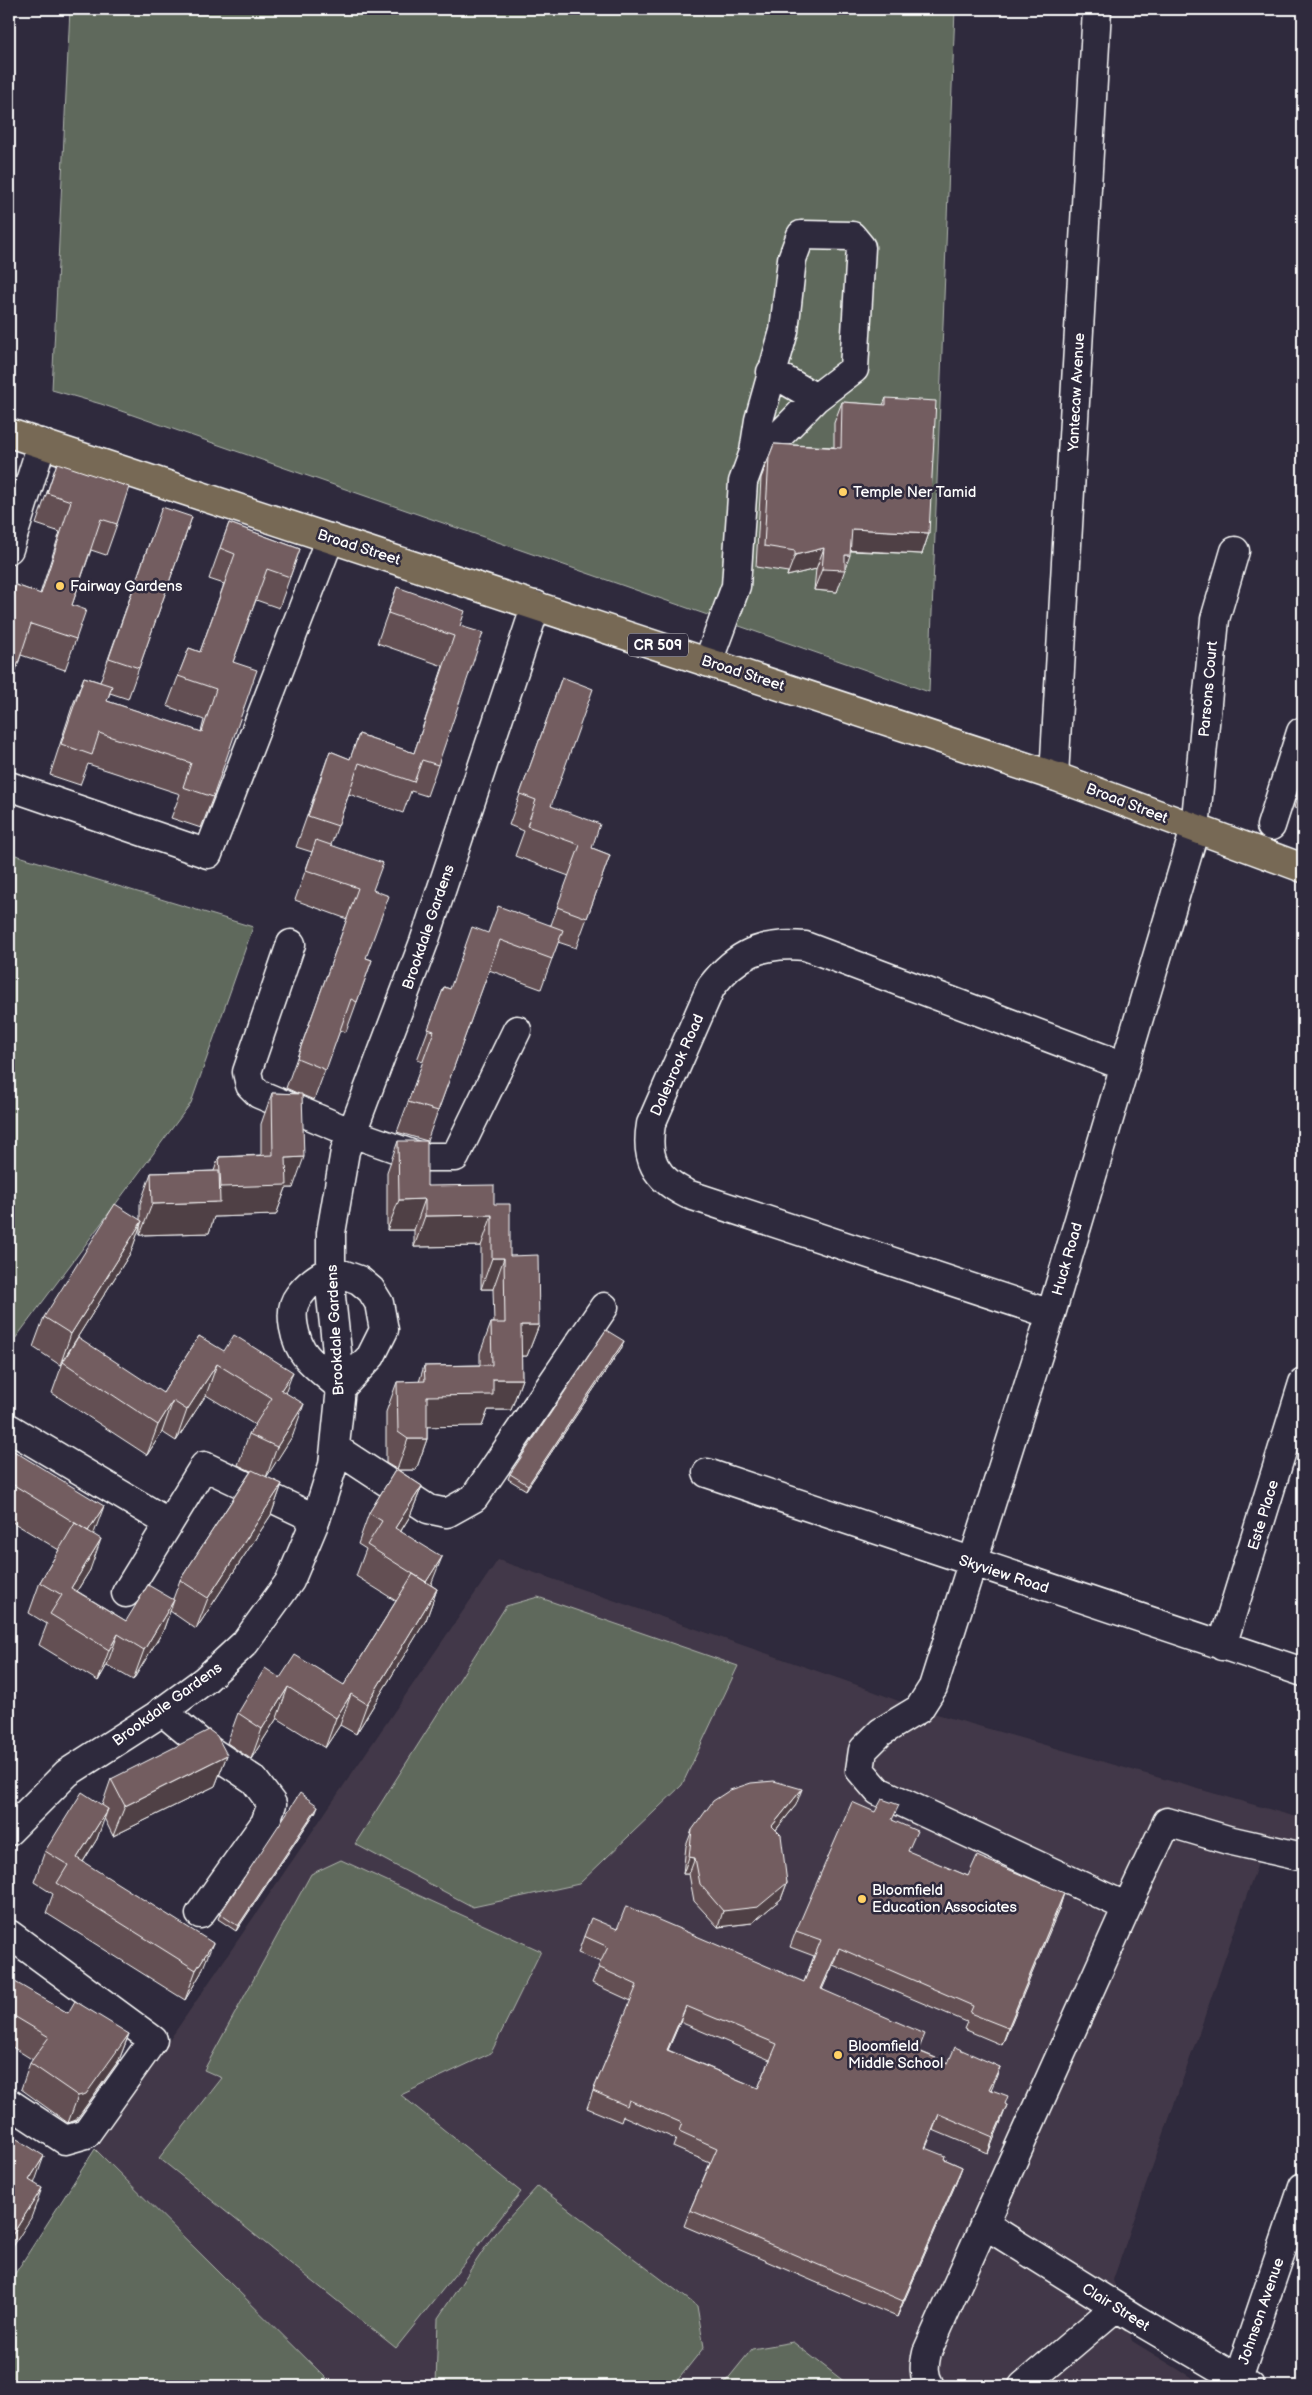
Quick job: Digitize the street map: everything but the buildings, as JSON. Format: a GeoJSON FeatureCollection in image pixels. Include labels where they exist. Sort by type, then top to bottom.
{"type":"FeatureCollection","features":[{"type":"Feature","properties":{"kind":"main road","name":"Broad Street"},"geometry":{"type":"LineString","coordinates":[[9,433],[1054,776],[1303,868]]}},
{"type":"Feature","properties":{"kind":"street","name":"Yantecaw Avenue"},"geometry":{"type":"LineString","coordinates":[[1054,776],[1097,9]]}},
{"type":"Feature","properties":{"kind":"street"},"geometry":{"type":"LineString","coordinates":[[708,662],[736,586],[743,482],[754,452],[754,442],[784,331],[792,259],[801,235],[852,236],[861,247],[854,369],[816,398],[768,446],[754,452]]}},
{"type":"Feature","properties":{"kind":"street"},"geometry":{"type":"LineString","coordinates":[[772,372],[816,398]]}},
{"type":"Feature","properties":{"kind":"street"},"geometry":{"type":"LineString","coordinates":[[9,549],[42,444]]}},
{"type":"Feature","properties":{"kind":"street"},"geometry":{"type":"LineString","coordinates":[[9,786],[208,854],[330,538]]}},
{"type":"Feature","properties":{"kind":"street","name":"Parsons Court"},"geometry":{"type":"LineString","coordinates":[[1195,828],[1214,619],[1235,551]]}},
{"type":"Feature","properties":{"kind":"street","name":"Brookdale Gardens"},"geometry":{"type":"LineString","coordinates":[[9,1831],[66,1774],[162,1711],[205,1680],[246,1644],[290,1581],[316,1519],[333,1465],[341,1388],[331,1297],[331,1233],[345,1151],[424,942],[536,605]]}},
{"type":"Feature","properties":{"kind":"street"},"geometry":{"type":"LineString","coordinates":[[1271,826],[1301,732],[1303,732]]}},
{"type":"Feature","properties":{"kind":"street","name":"Huck Road"},"geometry":{"type":"LineString","coordinates":[[1127,1907],[878,1791],[860,1770],[863,1750],[882,1732],[919,1709],[933,1687],[1051,1314],[1195,828]]}},
{"type":"Feature","properties":{"kind":"street"},"geometry":{"type":"LineString","coordinates":[[291,944],[246,1072],[250,1085],[260,1094],[352,1133],[420,1157],[456,1157],[517,1030]]}},
{"type":"Feature","properties":{"kind":"street","name":"Dalebrook Road"},"geometry":{"type":"LineString","coordinates":[[1051,1314],[687,1194],[671,1186],[659,1174],[651,1158],[648,1141],[651,1124],[711,987],[722,972],[736,960],[752,951],[769,946],[787,944],[805,946],[1124,1066]]}},
{"type":"Feature","properties":{"kind":"street"},"geometry":{"type":"LineString","coordinates":[[331,1270],[360,1280],[371,1290],[379,1303],[384,1330],[371,1356],[341,1388],[306,1355],[296,1341],[293,1320],[296,1299],[313,1280],[331,1270]]}},
{"type":"Feature","properties":{"kind":"street"},"geometry":{"type":"LineString","coordinates":[[335,1448],[428,1509],[447,1513],[474,1498],[604,1307]]}},
{"type":"Feature","properties":{"kind":"street","name":"Este Place"},"geometry":{"type":"LineString","coordinates":[[1222,1646],[1303,1383]]}},
{"type":"Feature","properties":{"kind":"street"},"geometry":{"type":"LineString","coordinates":[[9,1428],[169,1523]]}},
{"type":"Feature","properties":{"kind":"street"},"geometry":{"type":"LineString","coordinates":[[126,1593],[204,1466],[316,1519]]}},
{"type":"Feature","properties":{"kind":"street","name":"Skyview Road"},"geometry":{"type":"LineString","coordinates":[[707,1473],[1303,1672]]}},
{"type":"Feature","properties":{"kind":"street"},"geometry":{"type":"LineString","coordinates":[[162,1711],[209,1750],[254,1780],[272,1804],[265,1823],[200,1914]]}},
{"type":"Feature","properties":{"kind":"street"},"geometry":{"type":"LineString","coordinates":[[930,2386],[926,2380],[924,2364],[927,2352],[1127,1907],[1168,1822],[1228,1840],[1303,1857]]}},
{"type":"Feature","properties":{"kind":"street"},"geometry":{"type":"LineString","coordinates":[[9,1934],[153,2040],[86,2134],[66,2140],[9,2103]]}},
{"type":"Feature","properties":{"kind":"street","name":"Johnson Avenue"},"geometry":{"type":"LineString","coordinates":[[1244,2382],[1303,2187]]}},
{"type":"Feature","properties":{"kind":"street","name":"Clair Street"},"geometry":{"type":"LineString","coordinates":[[984,2224],[1116,2307],[1244,2382]]}},
{"type":"Feature","properties":{"kind":"street"},"geometry":{"type":"LineString","coordinates":[[1024,2386],[1116,2307]]}},
{"type":"Feature","properties":{"kind":"shaded area","name":"Bloomfield Middle School"},"geometry":{"type":"Polygon","coordinates":[[[498,1560],[857,1685],[919,1709],[1303,1819],[1303,1870],[1259,1860],[1113,2280],[1132,2341],[1205,2386],[334,2386],[95,2149],[498,1560]]]}},
{"type":"Feature","properties":{"kind":"green space"},"geometry":{"type":"Polygon","coordinates":[[[70,9],[955,9],[929,692],[101,404],[52,390],[70,9]]]}},
{"type":"Feature","properties":{"kind":"green space"},"geometry":{"type":"Polygon","coordinates":[[[9,853],[253,927],[191,1103],[9,1347],[9,853]]]}},
{"type":"Feature","properties":{"kind":"green space"},"geometry":{"type":"Polygon","coordinates":[[[538,1597],[738,1666],[682,1785],[579,1884],[473,1907],[355,1844],[506,1606],[538,1597]]]}},
{"type":"Feature","properties":{"kind":"green space"},"geometry":{"type":"Polygon","coordinates":[[[341,1860],[541,1951],[491,2053],[401,2095],[521,2192],[396,2348],[159,2158],[222,2078],[204,2070],[311,1874],[341,1860]]]}},
{"type":"Feature","properties":{"kind":"green space"},"geometry":{"type":"Polygon","coordinates":[[[95,2149],[334,2386],[9,2386],[9,2283],[95,2149]]]}},
{"type":"Feature","properties":{"kind":"green space"},"geometry":{"type":"Polygon","coordinates":[[[538,2186],[697,2306],[704,2347],[673,2386],[436,2386],[438,2318],[495,2233],[538,2186]]]}},
{"type":"Feature","properties":{"kind":"green space"},"geometry":{"type":"Polygon","coordinates":[[[793,2342],[850,2386],[722,2386],[752,2349],[793,2342]]]}},
{"type":"Feature","properties":{"kind":"place","name":"Temple Ner Tamid"},"geometry":{"type":"Point","coordinates":[843,492]}},
{"type":"Feature","properties":{"kind":"place","name":"Fairway Gardens"},"geometry":{"type":"Point","coordinates":[60,586]}},
{"type":"Feature","properties":{"kind":"place","name":"Bloomfield Education Associates"},"geometry":{"type":"Point","coordinates":[862,1899]}},
{"type":"Feature","properties":{"kind":"place","name":"Bloomfield Middle School"},"geometry":{"type":"Point","coordinates":[838,2055]}}]}
